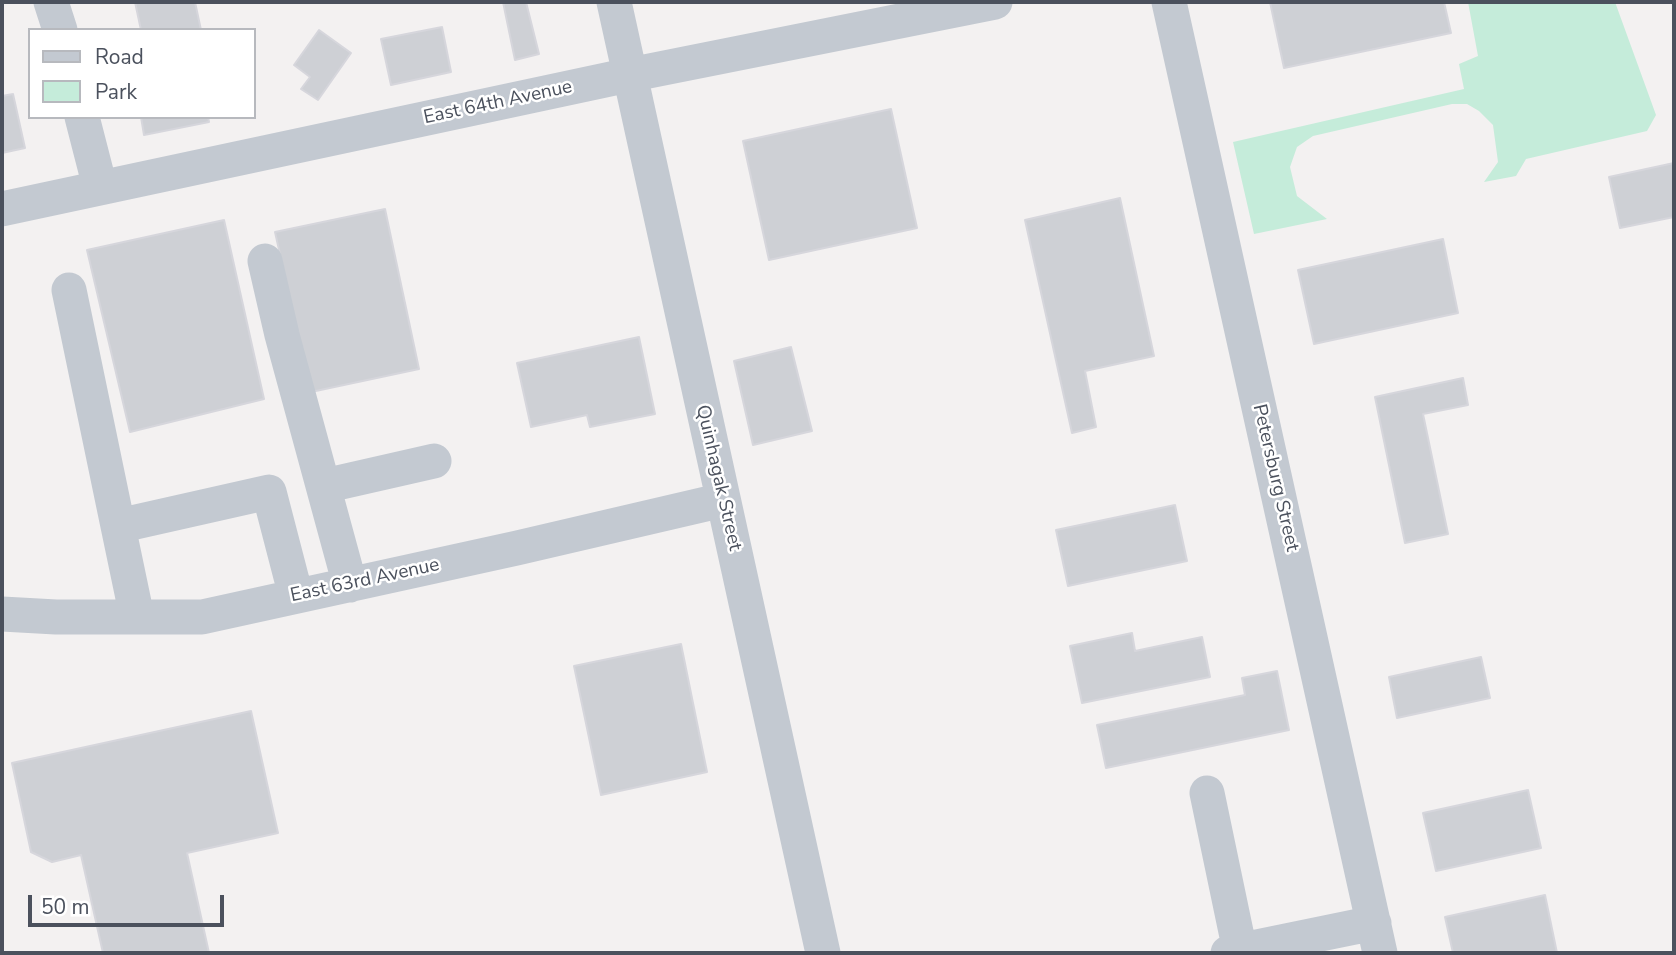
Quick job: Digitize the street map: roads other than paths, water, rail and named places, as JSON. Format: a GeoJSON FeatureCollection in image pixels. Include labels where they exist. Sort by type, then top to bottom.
{"type":"FeatureCollection","features":[{"type":"Feature","properties":{"kind":"street"},"geometry":{"type":"LineString","coordinates":[[51,2],[59,28]]}},
{"type":"Feature","properties":{"kind":"street","name":"Quinhagak Street"},"geometry":{"type":"LineString","coordinates":[[614,2],[823,953]]}},
{"type":"Feature","properties":{"kind":"street","name":"East 64th Avenue"},"geometry":{"type":"LineString","coordinates":[[2,209],[629,75],[995,2]]}},
{"type":"Feature","properties":{"kind":"street","name":"Petersburg Street"},"geometry":{"type":"LineString","coordinates":[[1169,2],[1377,938]]}},
{"type":"Feature","properties":{"kind":"street"},"geometry":{"type":"LineString","coordinates":[[83,119],[100,187]]}},
{"type":"Feature","properties":{"kind":"street"},"geometry":{"type":"LineString","coordinates":[[265,261],[282,335],[350,585]]}},
{"type":"Feature","properties":{"kind":"street"},"geometry":{"type":"LineString","coordinates":[[69,290],[137,617]]}},
{"type":"Feature","properties":{"kind":"street"},"geometry":{"type":"LineString","coordinates":[[324,486],[434,461]]}},
{"type":"Feature","properties":{"kind":"street"},"geometry":{"type":"LineString","coordinates":[[118,526],[268,492],[296,596]]}},
{"type":"Feature","properties":{"kind":"street","name":"East 63rd Avenue"},"geometry":{"type":"LineString","coordinates":[[2,614],[202,617],[723,500]]}},
{"type":"Feature","properties":{"kind":"street"},"geometry":{"type":"LineString","coordinates":[[1207,793],[1234,952],[1377,938]]}}]}
